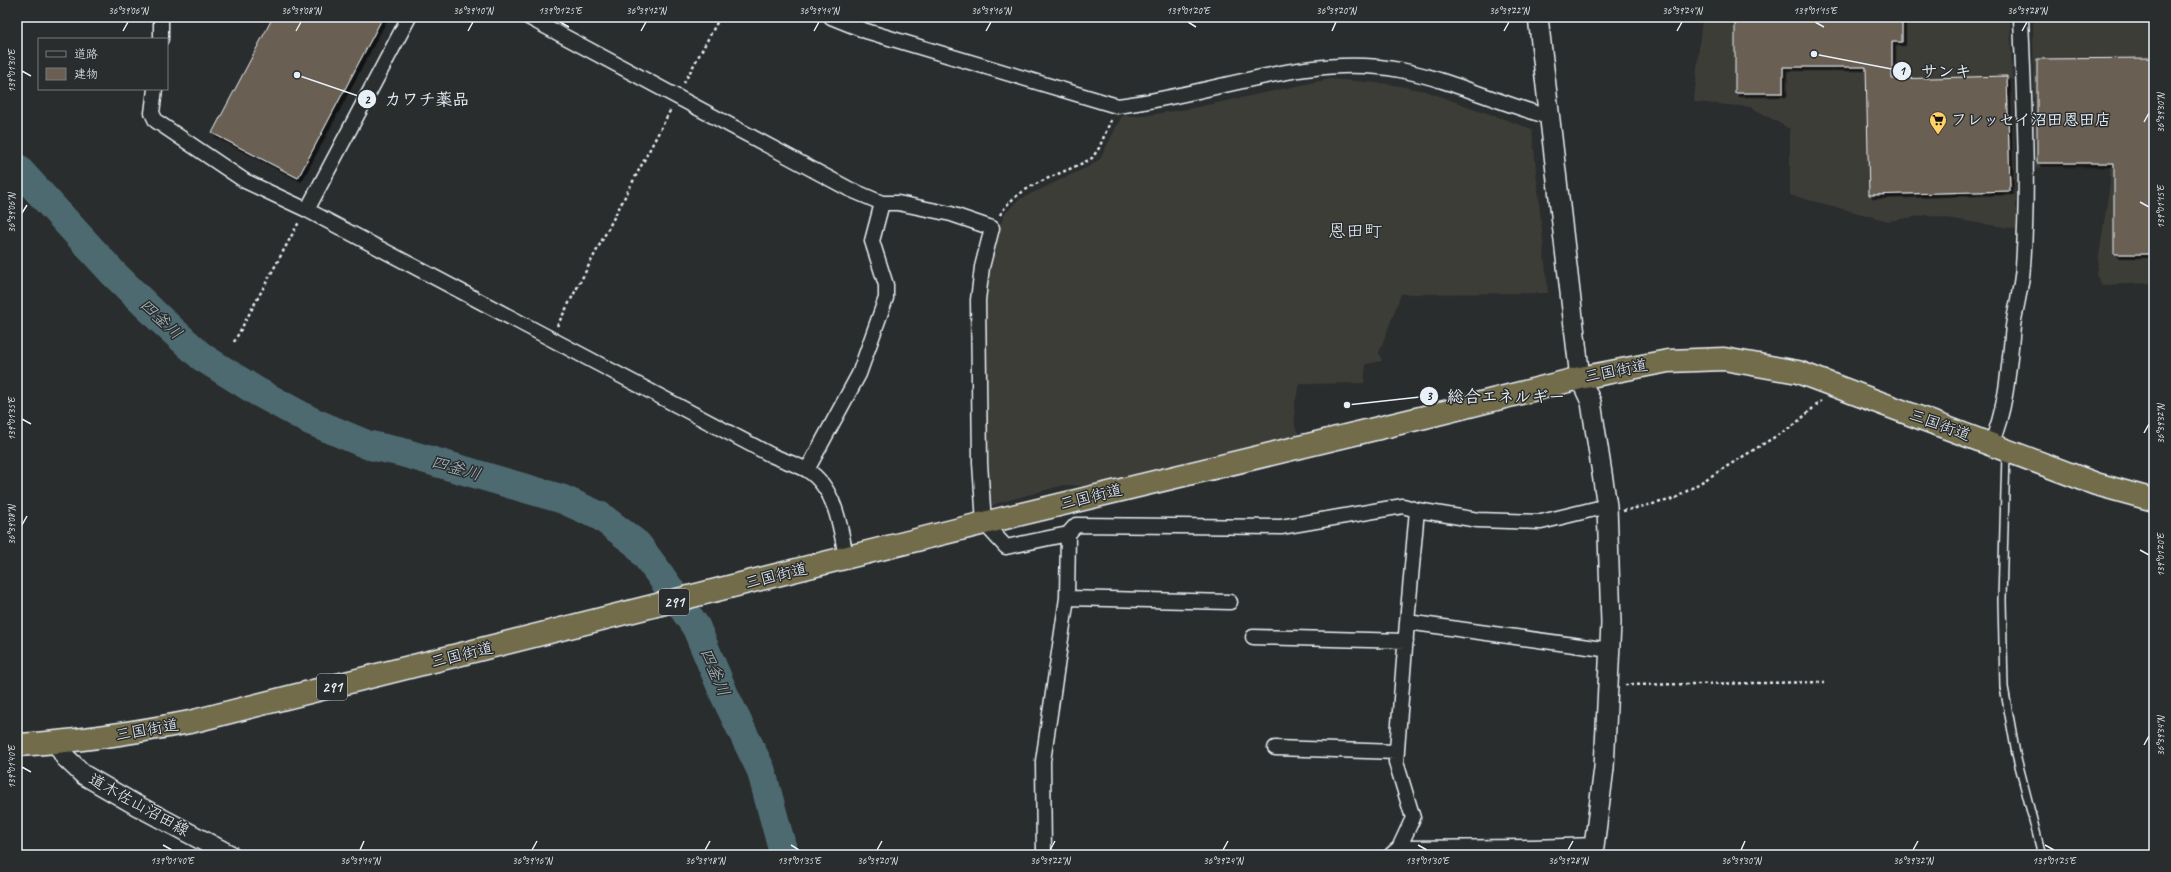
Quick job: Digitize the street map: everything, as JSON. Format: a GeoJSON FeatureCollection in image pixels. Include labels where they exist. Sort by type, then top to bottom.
{"type":"FeatureCollection","features":[{"type":"Feature","properties":{"kind":"highway","name":"三国街道"},"geometry":{"type":"LineString","coordinates":[[17,744],[57,743],[190,722],[643,610],[984,523],[1433,415],[1580,378],[1668,361],[1724,359],[1748,362],[1804,374],[2096,484],[2154,500]]}},
{"type":"Feature","properties":{"kind":"street"},"geometry":{"type":"LineString","coordinates":[[160,38],[161,17]]}},
{"type":"Feature","properties":{"kind":"street"},"geometry":{"type":"LineString","coordinates":[[307,210],[409,17]]}},
{"type":"Feature","properties":{"kind":"street"},"geometry":{"type":"LineString","coordinates":[[528,17],[849,189],[882,203],[898,203],[951,214],[992,228],[982,267],[978,300],[980,463],[984,523],[1006,547],[1068,534],[1076,525],[1281,527],[1403,506],[1417,510],[1478,520],[1541,522],[1607,510]]}},
{"type":"Feature","properties":{"kind":"street"},"geometry":{"type":"LineString","coordinates":[[831,17],[866,31],[1117,106],[1159,101],[1310,68],[1368,67],[1400,70],[1435,79],[1523,110],[1550,117]]}},
{"type":"Feature","properties":{"kind":"street"},"geometry":{"type":"LineString","coordinates":[[1395,851],[1532,847],[1594,850],[1604,768],[1610,650],[1611,623],[1607,510],[1591,402],[1580,378],[1538,17]]}},
{"type":"Feature","properties":{"kind":"street"},"geometry":{"type":"LineString","coordinates":[[1999,447],[1998,428],[2005,398],[2015,314],[2023,267],[2027,171],[2021,17]]}},
{"type":"Feature","properties":{"kind":"street"},"geometry":{"type":"LineString","coordinates":[[155,90],[152,112],[156,121],[245,181],[307,210],[551,337],[771,455],[807,470],[820,479],[833,503],[841,528],[846,558]]}},
{"type":"Feature","properties":{"kind":"street"},"geometry":{"type":"LineString","coordinates":[[807,470],[859,374],[886,298],[886,285],[872,241],[882,203]]}},
{"type":"Feature","properties":{"kind":"street"},"geometry":{"type":"LineString","coordinates":[[1395,851],[1413,818],[1396,762],[1417,510]]}},
{"type":"Feature","properties":{"kind":"street"},"geometry":{"type":"LineString","coordinates":[[1044,855],[1043,761],[1067,598],[1068,534]]}},
{"type":"Feature","properties":{"kind":"street"},"geometry":{"type":"LineString","coordinates":[[1067,598],[1230,602]]}},
{"type":"Feature","properties":{"kind":"street"},"geometry":{"type":"LineString","coordinates":[[1407,622],[1610,650]]}},
{"type":"Feature","properties":{"kind":"street"},"geometry":{"type":"LineString","coordinates":[[1253,637],[1406,640]]}},
{"type":"Feature","properties":{"kind":"street","name":"道木佐山沼田線"},"geometry":{"type":"LineString","coordinates":[[57,743],[65,757],[84,775],[230,855]]}},
{"type":"Feature","properties":{"kind":"street"},"geometry":{"type":"LineString","coordinates":[[1275,748],[1397,752]]}},
{"type":"Feature","properties":{"kind":"lane"},"geometry":{"type":"LineString","coordinates":[[1999,447],[2004,687],[2016,754],[2042,855]]}},
{"type":"Feature","properties":{"kind":"path"},"geometry":{"type":"LineString","coordinates":[[551,337],[720,17]]}},
{"type":"Feature","properties":{"kind":"path"},"geometry":{"type":"LineString","coordinates":[[992,228],[1004,208],[1015,197],[1092,158],[1099,148],[1117,106]]}},
{"type":"Feature","properties":{"kind":"path"},"geometry":{"type":"LineString","coordinates":[[234,342],[307,210]]}},
{"type":"Feature","properties":{"kind":"path"},"geometry":{"type":"LineString","coordinates":[[1607,510],[1674,499],[1794,425],[1822,400]]}},
{"type":"Feature","properties":{"kind":"path"},"geometry":{"type":"LineString","coordinates":[[1608,685],[1825,682]]}},
{"type":"Feature","properties":{"kind":"shaded area"},"geometry":{"type":"Polygon","coordinates":[[[1702,17],[2010,17],[2017,229],[1926,215],[1889,221],[1790,195],[1790,129],[1751,107],[1694,102],[1702,17]]]}},
{"type":"Feature","properties":{"kind":"shaded area"},"geometry":{"type":"Polygon","coordinates":[[[2033,17],[2154,17],[2154,283],[2102,285],[2096,275],[2110,184],[2110,166],[2035,168],[2033,17]]]}},
{"type":"Feature","properties":{"kind":"shaded area"},"geometry":{"type":"Polygon","coordinates":[[[1330,79],[1389,84],[1425,91],[1532,129],[1548,293],[1401,294],[1379,353],[1382,361],[1366,364],[1364,383],[1300,384],[1294,406],[1295,427],[1300,437],[1108,487],[1064,485],[998,503],[986,508],[982,301],[997,232],[1005,214],[1018,200],[1090,166],[1100,159],[1122,116],[1143,116],[1193,108],[1330,79]]]}},
{"type":"Feature","properties":{"kind":"building"},"geometry":{"type":"Polygon","coordinates":[[[273,17],[383,17],[298,178],[212,133],[273,17]]]}},
{"type":"Feature","properties":{"kind":"building","name":"フレッセイ沼田恩田店"},"geometry":{"type":"Polygon","coordinates":[[[1735,17],[1902,17],[1902,42],[1892,42],[1892,79],[2007,76],[2010,191],[1869,195],[1866,67],[1783,67],[1783,93],[1735,93],[1735,17]]]}},
{"type":"Feature","properties":{"kind":"building"},"geometry":{"type":"Polygon","coordinates":[[[2154,58],[2154,254],[2114,254],[2114,163],[2037,163],[2037,59],[2154,58]]]}},
{"type":"Feature","properties":{"kind":"waterway","name":"四釜川"},"geometry":{"type":"LineString","coordinates":[[17,168],[113,273],[159,318],[202,357],[256,391],[311,421],[368,445],[401,452],[562,499],[600,516],[637,544],[696,627],[725,696],[761,770],[784,855]]}},
{"type":"Feature","properties":{"kind":"place","name":"サンキ"},"geometry":{"type":"Point","coordinates":[1814,54]}},
{"type":"Feature","properties":{"kind":"place","name":"カワチ薬品"},"geometry":{"type":"Point","coordinates":[297,75]}},
{"type":"Feature","properties":{"kind":"place","name":"フレッセイ沼田恩田店"},"geometry":{"type":"Point","coordinates":[1938,135]}},
{"type":"Feature","properties":{"kind":"place","name":"総合エネルギー"},"geometry":{"type":"Point","coordinates":[1347,405]}},
{"type":"Feature","properties":{"kind":"district","name":"恩田町"},"geometry":{"type":"Point","coordinates":[1355,231]}}]}
